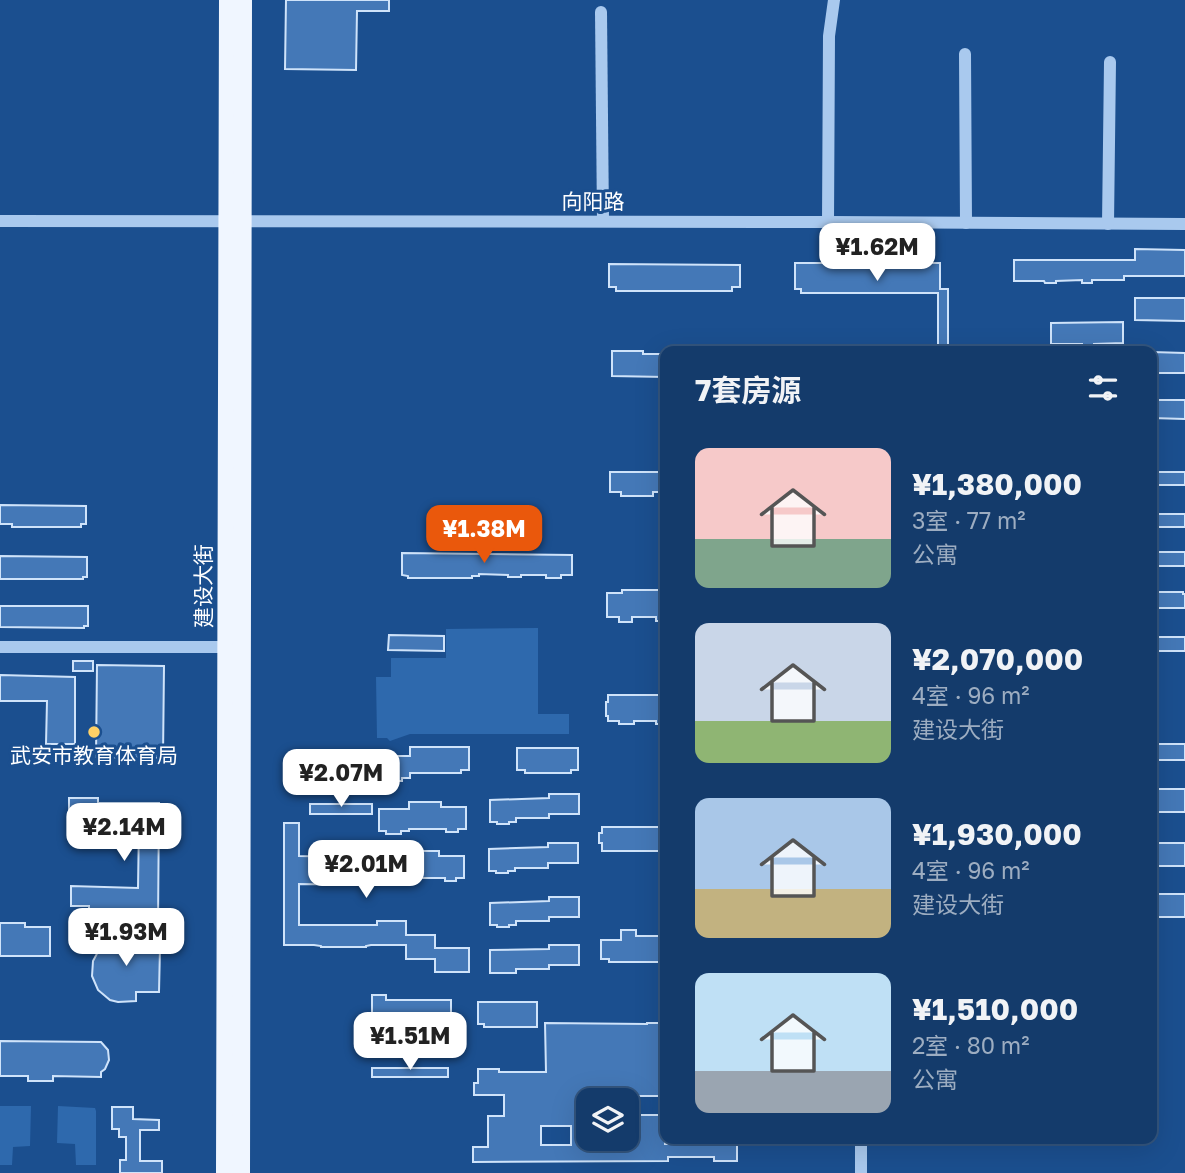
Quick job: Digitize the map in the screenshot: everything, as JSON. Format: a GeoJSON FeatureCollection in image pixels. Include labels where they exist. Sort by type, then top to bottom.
{"type":"FeatureCollection","features":[{"type":"Feature","properties":{"kind":"main road","name":"建设大街"},"geometry":{"type":"LineString","coordinates":[[228,0],[235,221]]}},
{"type":"Feature","properties":{"kind":"main road","name":"建设大街"},"geometry":{"type":"LineString","coordinates":[[226,1173],[234,647],[235,221],[243,0]]}},
{"type":"Feature","properties":{"kind":"main road","name":"建设大街"},"geometry":{"type":"LineString","coordinates":[[234,647],[241,1173]]}},
{"type":"Feature","properties":{"kind":"street"},"geometry":{"type":"LineString","coordinates":[[828,222],[829,36],[834,0]]}},
{"type":"Feature","properties":{"kind":"street"},"geometry":{"type":"LineString","coordinates":[[601,12],[603,221]]}},
{"type":"Feature","properties":{"kind":"street"},"geometry":{"type":"LineString","coordinates":[[965,54],[966,223]]}},
{"type":"Feature","properties":{"kind":"street"},"geometry":{"type":"LineString","coordinates":[[1108,224],[1110,62]]}},
{"type":"Feature","properties":{"kind":"street","name":"向阳路"},"geometry":{"type":"LineString","coordinates":[[0,221],[1185,224]]}},
{"type":"Feature","properties":{"kind":"street"},"geometry":{"type":"LineString","coordinates":[[0,647],[234,647]]}},
{"type":"Feature","properties":{"kind":"street"},"geometry":{"type":"LineString","coordinates":[[861,1144],[861,1173]]}},
{"type":"Feature","properties":{"kind":"shaded area"},"geometry":{"type":"Polygon","coordinates":[[[538,628],[538,714],[569,714],[569,734],[410,734],[390,741],[387,738],[377,738],[376,677],[391,677],[391,658],[446,658],[446,629],[538,628]]]}},
{"type":"Feature","properties":{"kind":"shaded area"},"geometry":{"type":"Polygon","coordinates":[[[0,1106],[31,1106],[30,1146],[13,1147],[12,1165],[0,1165],[0,1106]]]}},
{"type":"Feature","properties":{"kind":"shaded area"},"geometry":{"type":"Polygon","coordinates":[[[58,1106],[95,1108],[96,1165],[76,1165],[75,1144],[57,1143],[58,1106]]]}},
{"type":"Feature","properties":{"kind":"building"},"geometry":{"type":"Polygon","coordinates":[[[286,0],[389,0],[389,11],[357,11],[356,70],[285,69],[286,0]]]}},
{"type":"Feature","properties":{"kind":"building"},"geometry":{"type":"Polygon","coordinates":[[[1135,249],[1185,250],[1185,276],[1124,276],[1124,280],[1092,280],[1092,283],[1082,283],[1082,280],[1056,283],[1014,281],[1014,260],[1135,260],[1135,249]]]}},
{"type":"Feature","properties":{"kind":"building"},"geometry":{"type":"Polygon","coordinates":[[[795,263],[940,263],[940,289],[948,289],[948,346],[938,346],[938,293],[801,293],[801,289],[795,289],[795,263]]]}},
{"type":"Feature","properties":{"kind":"building"},"geometry":{"type":"Polygon","coordinates":[[[609,264],[740,265],[740,287],[732,287],[732,291],[616,291],[616,287],[609,287],[609,264]]]}},
{"type":"Feature","properties":{"kind":"building"},"geometry":{"type":"Polygon","coordinates":[[[1135,298],[1185,298],[1185,321],[1135,320],[1135,298]]]}},
{"type":"Feature","properties":{"kind":"building"},"geometry":{"type":"Polygon","coordinates":[[[1123,322],[1123,343],[1094,346],[1051,344],[1051,323],[1123,322]]]}},
{"type":"Feature","properties":{"kind":"building"},"geometry":{"type":"Polygon","coordinates":[[[612,351],[660,354],[660,377],[612,376],[612,351]]]}},
{"type":"Feature","properties":{"kind":"building"},"geometry":{"type":"Polygon","coordinates":[[[1157,352],[1185,353],[1185,373],[1157,373],[1157,352]]]}},
{"type":"Feature","properties":{"kind":"building"},"geometry":{"type":"Polygon","coordinates":[[[1157,400],[1185,400],[1185,419],[1157,418],[1157,400]]]}},
{"type":"Feature","properties":{"kind":"building"},"geometry":{"type":"Polygon","coordinates":[[[610,472],[660,472],[660,492],[653,492],[653,496],[621,496],[621,492],[610,492],[610,472]]]}},
{"type":"Feature","properties":{"kind":"building"},"geometry":{"type":"Polygon","coordinates":[[[1157,472],[1185,472],[1185,485],[1157,485],[1157,472]]]}},
{"type":"Feature","properties":{"kind":"building"},"geometry":{"type":"Polygon","coordinates":[[[0,505],[86,506],[86,524],[81,524],[81,527],[12,527],[12,524],[0,524],[0,505]]]}},
{"type":"Feature","properties":{"kind":"building"},"geometry":{"type":"Polygon","coordinates":[[[1157,514],[1185,514],[1185,527],[1157,527],[1157,514]]]}},
{"type":"Feature","properties":{"kind":"building"},"geometry":{"type":"Polygon","coordinates":[[[1157,552],[1185,552],[1185,566],[1157,566],[1157,552]]]}},
{"type":"Feature","properties":{"kind":"building"},"geometry":{"type":"Polygon","coordinates":[[[402,553],[572,555],[572,575],[561,575],[561,578],[546,578],[546,575],[508,577],[479,574],[472,578],[408,578],[402,575],[402,553]]]}},
{"type":"Feature","properties":{"kind":"building"},"geometry":{"type":"Polygon","coordinates":[[[0,556],[87,557],[87,577],[0,579],[0,556]]]}},
{"type":"Feature","properties":{"kind":"building"},"geometry":{"type":"Polygon","coordinates":[[[622,590],[660,590],[660,621],[656,621],[656,617],[632,617],[632,622],[619,622],[619,617],[607,617],[607,593],[622,593],[622,590]]]}},
{"type":"Feature","properties":{"kind":"building"},"geometry":{"type":"Polygon","coordinates":[[[1157,592],[1183,592],[1185,608],[1157,608],[1157,592]]]}},
{"type":"Feature","properties":{"kind":"building"},"geometry":{"type":"Polygon","coordinates":[[[0,606],[88,606],[88,626],[0,627],[0,606]]]}},
{"type":"Feature","properties":{"kind":"building"},"geometry":{"type":"Polygon","coordinates":[[[389,635],[444,636],[444,651],[388,650],[389,635]]]}},
{"type":"Feature","properties":{"kind":"building"},"geometry":{"type":"Polygon","coordinates":[[[1157,637],[1185,637],[1185,651],[1157,651],[1157,637]]]}},
{"type":"Feature","properties":{"kind":"building"},"geometry":{"type":"Polygon","coordinates":[[[73,661],[93,661],[93,671],[73,671],[73,661]]]}},
{"type":"Feature","properties":{"kind":"building"},"geometry":{"type":"Polygon","coordinates":[[[97,665],[164,666],[163,758],[96,757],[97,665]]]}},
{"type":"Feature","properties":{"kind":"building"},"geometry":{"type":"Polygon","coordinates":[[[0,675],[75,677],[75,744],[46,744],[47,701],[0,701],[0,675]]]}},
{"type":"Feature","properties":{"kind":"building"},"geometry":{"type":"Polygon","coordinates":[[[608,695],[660,695],[660,724],[656,724],[656,721],[619,724],[619,721],[608,721],[608,695]]]}},
{"type":"Feature","properties":{"kind":"building"},"geometry":{"type":"Polygon","coordinates":[[[1157,744],[1185,744],[1185,760],[1157,760],[1157,744]]]}},
{"type":"Feature","properties":{"kind":"building"},"geometry":{"type":"Polygon","coordinates":[[[410,747],[469,747],[469,770],[461,770],[461,773],[410,773],[410,778],[402,778],[402,781],[380,778],[380,756],[410,756],[410,747]]]}},
{"type":"Feature","properties":{"kind":"building"},"geometry":{"type":"Polygon","coordinates":[[[517,748],[578,748],[578,770],[571,770],[571,773],[525,773],[525,770],[517,770],[517,748]]]}},
{"type":"Feature","properties":{"kind":"building"},"geometry":{"type":"Polygon","coordinates":[[[1157,789],[1185,789],[1185,812],[1157,812],[1157,789]]]}},
{"type":"Feature","properties":{"kind":"building"},"geometry":{"type":"Polygon","coordinates":[[[549,794],[579,794],[579,814],[516,818],[516,822],[509,824],[490,822],[490,800],[549,798],[549,794]]]}},
{"type":"Feature","properties":{"kind":"building"},"geometry":{"type":"Polygon","coordinates":[[[69,798],[98,798],[98,803],[159,803],[158,924],[110,923],[110,911],[89,911],[89,906],[71,906],[71,886],[138,888],[139,823],[89,823],[89,818],[69,818],[69,798]]]}},
{"type":"Feature","properties":{"kind":"building"},"geometry":{"type":"Polygon","coordinates":[[[409,802],[441,802],[441,807],[466,807],[466,829],[446,832],[446,829],[409,829],[401,831],[401,834],[379,831],[379,809],[409,809],[409,802]]]}},
{"type":"Feature","properties":{"kind":"building"},"geometry":{"type":"Polygon","coordinates":[[[310,804],[372,804],[372,814],[310,814],[310,804]]]}},
{"type":"Feature","properties":{"kind":"building"},"geometry":{"type":"Polygon","coordinates":[[[284,823],[299,823],[299,856],[408,858],[408,851],[439,851],[439,856],[464,856],[464,878],[456,878],[456,881],[445,881],[445,878],[408,878],[400,879],[400,883],[372,885],[299,884],[299,925],[377,925],[377,921],[406,921],[406,935],[435,935],[435,948],[469,948],[469,972],[435,972],[435,959],[406,959],[406,945],[284,945],[284,823]]]}},
{"type":"Feature","properties":{"kind":"building"},"geometry":{"type":"Polygon","coordinates":[[[602,827],[660,827],[660,851],[602,851],[599,833],[602,833],[602,827]]]}},
{"type":"Feature","properties":{"kind":"building"},"geometry":{"type":"Polygon","coordinates":[[[548,843],[578,843],[578,863],[548,863],[548,868],[515,868],[515,871],[508,873],[489,871],[489,849],[548,847],[548,843]]]}},
{"type":"Feature","properties":{"kind":"building"},"geometry":{"type":"Polygon","coordinates":[[[1157,843],[1185,843],[1185,866],[1157,866],[1157,843]]]}},
{"type":"Feature","properties":{"kind":"building"},"geometry":{"type":"Polygon","coordinates":[[[1157,894],[1185,894],[1185,917],[1157,917],[1157,894]]]}},
{"type":"Feature","properties":{"kind":"building"},"geometry":{"type":"Polygon","coordinates":[[[549,897],[579,897],[579,917],[516,921],[516,925],[509,927],[490,925],[490,903],[549,901],[549,897]]]}},
{"type":"Feature","properties":{"kind":"building"},"geometry":{"type":"Polygon","coordinates":[[[0,923],[50,927],[50,956],[0,956],[0,923]]]}},
{"type":"Feature","properties":{"kind":"building"},"geometry":{"type":"Polygon","coordinates":[[[136,926],[136,947],[160,947],[159,992],[136,992],[136,1001],[110,1000],[98,990],[92,976],[93,961],[105,943],[136,926]]]}},
{"type":"Feature","properties":{"kind":"building"},"geometry":{"type":"Polygon","coordinates":[[[621,930],[636,930],[636,936],[660,936],[660,962],[609,962],[609,959],[601,959],[601,940],[621,940],[621,930]]]}},
{"type":"Feature","properties":{"kind":"building"},"geometry":{"type":"Polygon","coordinates":[[[549,945],[579,945],[579,965],[549,965],[549,969],[516,969],[516,973],[490,973],[490,950],[549,949],[549,945]]]}},
{"type":"Feature","properties":{"kind":"building"},"geometry":{"type":"Polygon","coordinates":[[[372,995],[386,995],[386,1000],[451,1000],[451,1023],[445,1023],[445,1026],[372,1026],[372,995]]]}},
{"type":"Feature","properties":{"kind":"building"},"geometry":{"type":"Polygon","coordinates":[[[478,1002],[537,1002],[537,1027],[484,1027],[484,1024],[478,1024],[478,1002]]]}},
{"type":"Feature","properties":{"kind":"building"},"geometry":{"type":"Polygon","coordinates":[[[545,1023],[660,1023],[660,1096],[639,1096],[639,1088],[576,1088],[576,1151],[639,1151],[639,1115],[660,1115],[660,1144],[737,1144],[737,1161],[714,1161],[714,1157],[668,1157],[668,1161],[473,1162],[473,1147],[488,1147],[488,1116],[504,1116],[504,1095],[474,1095],[474,1083],[478,1083],[478,1069],[499,1069],[499,1072],[546,1072],[545,1023]],[[541,1126],[541,1145],[571,1145],[571,1126],[541,1126]]]}},
{"type":"Feature","properties":{"kind":"building"},"geometry":{"type":"Polygon","coordinates":[[[0,1041],[101,1042],[108,1050],[109,1060],[101,1072],[101,1077],[53,1076],[53,1081],[28,1081],[28,1076],[0,1076],[0,1041]]]}},
{"type":"Feature","properties":{"kind":"building"},"geometry":{"type":"Polygon","coordinates":[[[372,1068],[448,1068],[448,1077],[372,1077],[372,1068]]]}},
{"type":"Feature","properties":{"kind":"building"},"geometry":{"type":"Polygon","coordinates":[[[112,1107],[133,1107],[133,1119],[159,1120],[159,1130],[140,1130],[140,1161],[162,1161],[162,1173],[120,1173],[120,1160],[126,1160],[126,1137],[119,1137],[119,1129],[112,1129],[112,1107]]]}},
{"type":"Feature","properties":{"kind":"place","name":"武安市教育体育局"},"geometry":{"type":"Point","coordinates":[94,732]}}]}
